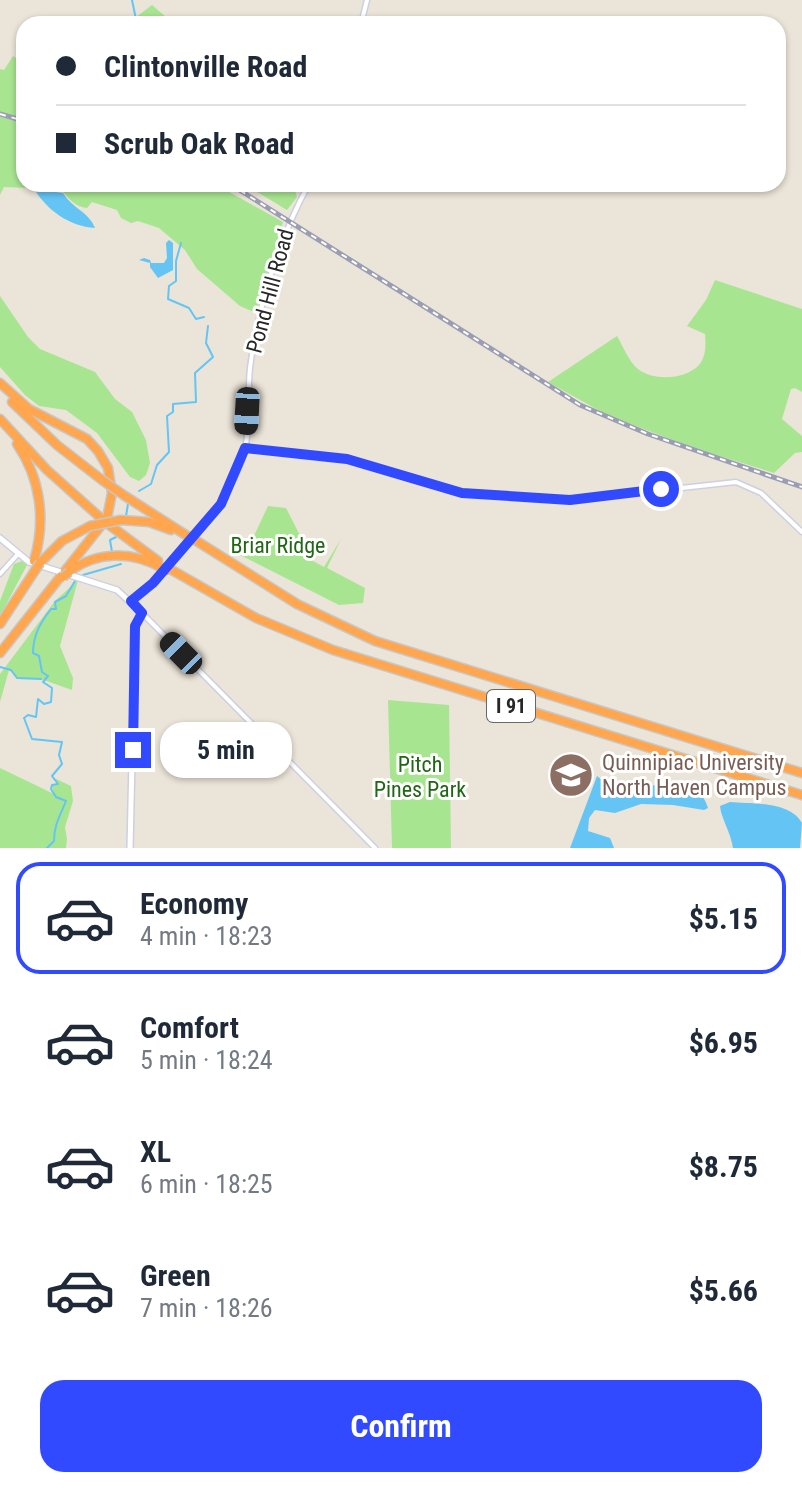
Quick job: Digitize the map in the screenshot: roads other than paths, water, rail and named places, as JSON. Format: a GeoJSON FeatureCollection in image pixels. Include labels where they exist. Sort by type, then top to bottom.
{"type":"FeatureCollection","features":[{"type":"Feature","properties":{"kind":"highway","name":"I 91"},"geometry":{"type":"LineString","coordinates":[[0,386],[43,433],[102,480],[305,609],[385,644],[802,773]]}},
{"type":"Feature","properties":{"kind":"highway"},"geometry":{"type":"LineString","coordinates":[[0,386],[29,409],[87,439],[108,468],[112,493],[107,518],[99,532],[0,653]]}},
{"type":"Feature","properties":{"kind":"highway","name":"I 91"},"geometry":{"type":"LineString","coordinates":[[0,419],[57,480],[105,522],[166,568],[269,624],[345,655],[802,795]]}},
{"type":"Feature","properties":{"kind":"highway"},"geometry":{"type":"LineString","coordinates":[[0,624],[35,565],[40,531],[40,502],[31,470],[14,436]]}},
{"type":"Feature","properties":{"kind":"highway"},"geometry":{"type":"LineString","coordinates":[[35,565],[62,541],[90,526],[121,520],[149,522],[190,538]]}},
{"type":"Feature","properties":{"kind":"highway"},"geometry":{"type":"LineString","coordinates":[[63,575],[88,561],[113,555],[138,558],[166,568]]}},
{"type":"Feature","properties":{"kind":"main road"},"geometry":{"type":"LineString","coordinates":[[0,538],[18,554],[41,567],[114,589],[142,613],[135,630],[130,848]]}},
{"type":"Feature","properties":{"kind":"street","name":"Pond Hill Road"},"geometry":{"type":"LineString","coordinates":[[131,601],[153,583],[221,504],[245,448],[250,372],[259,323],[288,224],[305,192]]}},
{"type":"Feature","properties":{"kind":"street"},"geometry":{"type":"LineString","coordinates":[[245,448],[347,459],[452,491],[541,499],[582,499],[736,482],[761,493],[802,532]]}},
{"type":"Feature","properties":{"kind":"street"},"geometry":{"type":"LineString","coordinates":[[0,574],[18,554]]}},
{"type":"Feature","properties":{"kind":"street"},"geometry":{"type":"LineString","coordinates":[[142,613],[375,848]]}},
{"type":"Feature","properties":{"kind":"water"},"geometry":{"type":"Polygon","coordinates":[[[36,192],[63,193],[95,228],[76,224],[46,204],[36,192]]]}},
{"type":"Feature","properties":{"kind":"water"},"geometry":{"type":"Polygon","coordinates":[[[169,240],[173,243],[173,270],[158,278],[150,263],[139,260],[144,258],[151,263],[164,263],[169,240]]]}},
{"type":"Feature","properties":{"kind":"water"},"geometry":{"type":"Polygon","coordinates":[[[597,776],[614,790],[668,784],[693,788],[708,808],[641,804],[615,813],[595,810],[589,818],[588,831],[610,838],[614,848],[570,848],[597,776]]]}},
{"type":"Feature","properties":{"kind":"water"},"geometry":{"type":"Polygon","coordinates":[[[730,802],[770,805],[789,811],[802,823],[800,848],[733,848],[720,806],[730,802]]]}},
{"type":"Feature","properties":{"kind":"waterway"},"geometry":{"type":"LineString","coordinates":[[132,0],[135,16]]}},
{"type":"Feature","properties":{"kind":"waterway"},"geometry":{"type":"LineString","coordinates":[[181,243],[176,261],[176,281],[169,286],[168,299],[189,308],[196,319],[204,317]]}},
{"type":"Feature","properties":{"kind":"waterway"},"geometry":{"type":"LineString","coordinates":[[139,491],[151,484],[157,465],[169,452],[167,416],[173,412],[173,404],[196,402],[195,373],[213,357],[206,343],[208,326]]}},
{"type":"Feature","properties":{"kind":"waterway"},"geometry":{"type":"LineString","coordinates":[[126,516],[128,504]]}},
{"type":"Feature","properties":{"kind":"waterway"},"geometry":{"type":"LineString","coordinates":[[112,552],[110,540],[116,537]]}},
{"type":"Feature","properties":{"kind":"waterway"},"geometry":{"type":"LineString","coordinates":[[83,575],[121,564]]}},
{"type":"Feature","properties":{"kind":"waterway"},"geometry":{"type":"LineString","coordinates":[[47,848],[54,841],[56,825],[66,801],[56,797],[51,789],[52,785],[58,784],[52,776],[62,764],[59,755],[62,742],[32,739],[24,718],[28,715],[36,717],[38,699],[44,704],[51,702],[52,688],[43,682],[48,676],[42,672],[39,656],[33,653],[34,641],[47,614],[51,609],[56,609],[55,602],[66,596],[75,581]]}},
{"type":"Feature","properties":{"kind":"waterway"},"geometry":{"type":"LineString","coordinates":[[0,667],[11,670],[17,678],[41,679]]}},
{"type":"Feature","properties":{"kind":"railway"},"geometry":{"type":"LineString","coordinates":[[0,114],[16,119]]}},
{"type":"Feature","properties":{"kind":"railway"},"geometry":{"type":"LineString","coordinates":[[243,192],[580,405],[648,434],[802,487]]}},
{"type":"Feature","properties":{"kind":"place","name":"Quinnipiac University North Haven Campus"},"geometry":{"type":"Point","coordinates":[571,775]}},
{"type":"Feature","properties":{"kind":"park label","name":"Briar Ridge"},"geometry":{"type":"Point","coordinates":[278,545]}},
{"type":"Feature","properties":{"kind":"park label","name":"Pitch Pines Park"},"geometry":{"type":"Point","coordinates":[420,776]}}]}
